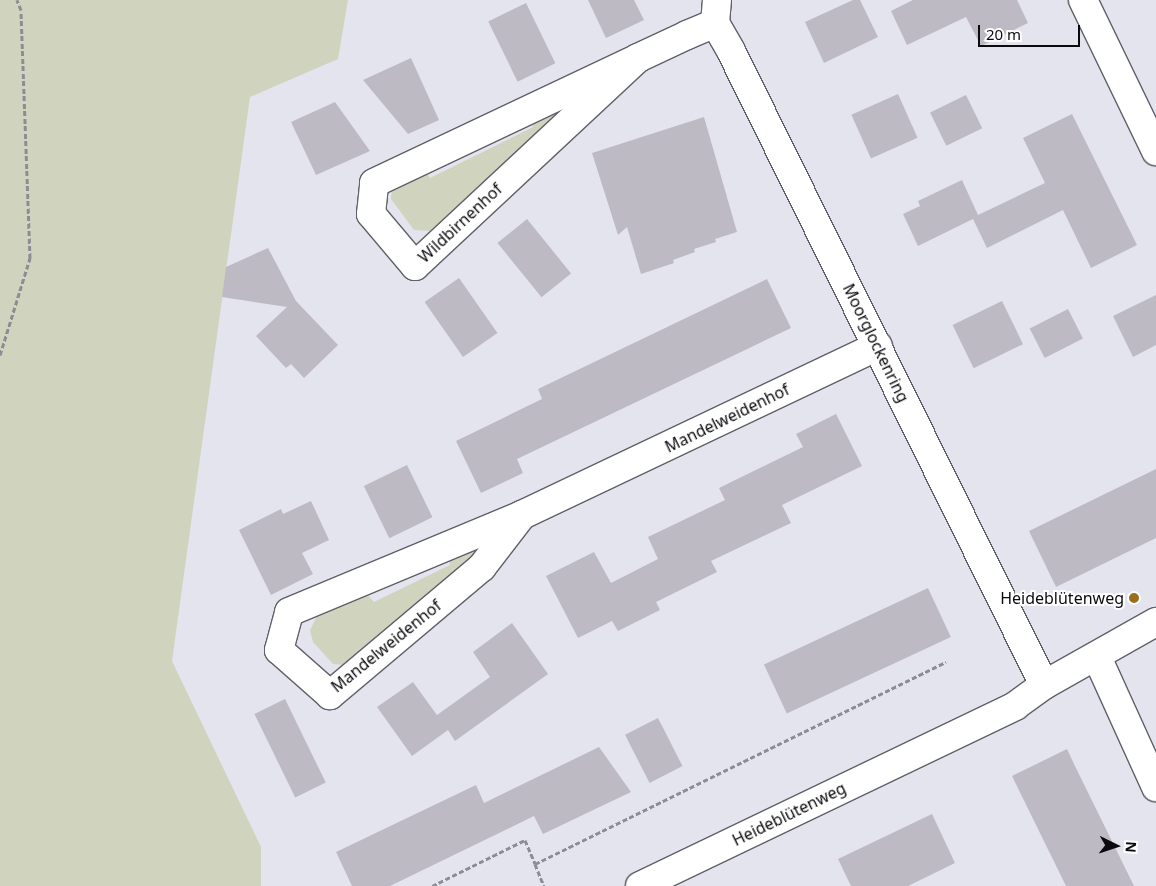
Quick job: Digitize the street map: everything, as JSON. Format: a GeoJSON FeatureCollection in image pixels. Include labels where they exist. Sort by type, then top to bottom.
{"type":"FeatureCollection","features":[{"type":"Feature","properties":{"kind":"street"},"geometry":{"type":"LineString","coordinates":[[1083,0],[1156,151]]}},
{"type":"Feature","properties":{"kind":"street","name":"Wildbirnenhof"},"geometry":{"type":"LineString","coordinates":[[638,58],[415,266],[371,214],[374,183],[638,58],[716,11]]}},
{"type":"Feature","properties":{"kind":"street","name":"Moorglockenring"},"geometry":{"type":"LineString","coordinates":[[716,11],[732,51],[1044,685]]}},
{"type":"Feature","properties":{"kind":"street","name":"Mandelweidenhof"},"geometry":{"type":"LineString","coordinates":[[522,515],[482,567],[330,694],[279,650],[289,612],[522,515],[878,346]]}},
{"type":"Feature","properties":{"kind":"street","name":"Heideblütenweg"},"geometry":{"type":"LineString","coordinates":[[640,886],[1015,706],[1044,685],[1156,622]]}},
{"type":"Feature","properties":{"kind":"street"},"geometry":{"type":"LineString","coordinates":[[1097,656],[1156,787]]}},
{"type":"Feature","properties":{"kind":"path"},"geometry":{"type":"LineString","coordinates":[[0,355],[30,258],[21,10],[17,0]]}},
{"type":"Feature","properties":{"kind":"path"},"geometry":{"type":"LineString","coordinates":[[535,864],[946,662]]}},
{"type":"Feature","properties":{"kind":"path"},"geometry":{"type":"LineString","coordinates":[[432,886],[525,840],[544,886]]}},
{"type":"Feature","properties":{"kind":"green space"},"geometry":{"type":"Polygon","coordinates":[[[0,0],[348,0],[338,59],[250,97],[172,661],[261,847],[261,886],[0,886],[0,0]]]}},
{"type":"Feature","properties":{"kind":"green space"},"geometry":{"type":"Polygon","coordinates":[[[550,107],[559,120],[432,231],[414,230],[391,199],[392,187],[424,169],[430,178],[533,127],[529,116],[550,107]]]}},
{"type":"Feature","properties":{"kind":"green space"},"geometry":{"type":"Polygon","coordinates":[[[470,541],[477,556],[345,665],[333,664],[313,642],[310,630],[318,614],[365,592],[374,602],[450,565],[448,551],[470,541]]]}},
{"type":"Feature","properties":{"kind":"building"},"geometry":{"type":"Polygon","coordinates":[[[588,0],[634,0],[644,20],[606,38],[588,0]]]}},
{"type":"Feature","properties":{"kind":"building"},"geometry":{"type":"Polygon","coordinates":[[[853,0],[860,0],[878,37],[824,63],[805,22],[853,0]]]}},
{"type":"Feature","properties":{"kind":"building"},"geometry":{"type":"Polygon","coordinates":[[[913,0],[1017,0],[1028,23],[981,46],[966,17],[907,45],[891,11],[913,0]]]}},
{"type":"Feature","properties":{"kind":"building"},"geometry":{"type":"Polygon","coordinates":[[[526,3],[555,63],[518,82],[488,21],[526,3]]]}},
{"type":"Feature","properties":{"kind":"building"},"geometry":{"type":"Polygon","coordinates":[[[411,58],[439,120],[408,134],[363,80],[411,58]]]}},
{"type":"Feature","properties":{"kind":"building"},"geometry":{"type":"Polygon","coordinates":[[[898,94],[918,138],[871,159],[851,115],[898,94]]]}},
{"type":"Feature","properties":{"kind":"building"},"geometry":{"type":"Polygon","coordinates":[[[966,95],[982,128],[946,146],[930,113],[966,95]]]}},
{"type":"Feature","properties":{"kind":"building"},"geometry":{"type":"Polygon","coordinates":[[[335,102],[370,151],[316,175],[291,122],[335,102]]]}},
{"type":"Feature","properties":{"kind":"building"},"geometry":{"type":"Polygon","coordinates":[[[1072,114],[1137,245],[1091,268],[1063,210],[987,248],[973,219],[918,246],[903,214],[920,206],[918,201],[962,180],[978,215],[1045,183],[1023,138],[1072,114]]]}},
{"type":"Feature","properties":{"kind":"building"},"geometry":{"type":"Polygon","coordinates":[[[704,117],[737,232],[715,239],[716,242],[694,249],[695,252],[673,260],[674,263],[641,274],[627,227],[618,235],[592,153],[704,117]]]}},
{"type":"Feature","properties":{"kind":"building"},"geometry":{"type":"Polygon","coordinates":[[[527,219],[571,273],[542,297],[497,243],[527,219]]]}},
{"type":"Feature","properties":{"kind":"building"},"geometry":{"type":"Polygon","coordinates":[[[268,248],[296,301],[338,345],[304,378],[291,364],[286,368],[256,336],[287,307],[222,297],[226,267],[268,248]]]}},
{"type":"Feature","properties":{"kind":"building"},"geometry":{"type":"Polygon","coordinates":[[[459,278],[497,333],[463,357],[425,302],[459,278]]]}},
{"type":"Feature","properties":{"kind":"building"},"geometry":{"type":"Polygon","coordinates":[[[767,279],[791,328],[517,459],[523,473],[481,493],[456,441],[542,399],[538,389],[767,279]]]}},
{"type":"Feature","properties":{"kind":"building"},"geometry":{"type":"Polygon","coordinates":[[[1156,295],[1156,345],[1133,357],[1113,316],[1156,295]]]}},
{"type":"Feature","properties":{"kind":"building"},"geometry":{"type":"Polygon","coordinates":[[[1002,301],[1023,344],[974,368],[953,325],[1002,301]]]}},
{"type":"Feature","properties":{"kind":"building"},"geometry":{"type":"Polygon","coordinates":[[[1068,309],[1083,338],[1045,358],[1030,329],[1068,309]]]}},
{"type":"Feature","properties":{"kind":"building"},"geometry":{"type":"Polygon","coordinates":[[[836,414],[862,466],[782,505],[791,523],[711,561],[717,572],[656,602],[660,610],[618,631],[612,621],[578,638],[546,576],[594,552],[611,583],[658,559],[648,537],[725,500],[719,488],[803,447],[796,434],[836,414]]]}},
{"type":"Feature","properties":{"kind":"building"},"geometry":{"type":"Polygon","coordinates":[[[407,465],[432,517],[389,538],[364,486],[407,465]]]}},
{"type":"Feature","properties":{"kind":"building"},"geometry":{"type":"Polygon","coordinates":[[[1156,469],[1156,538],[1056,587],[1029,531],[1156,469]]]}},
{"type":"Feature","properties":{"kind":"building"},"geometry":{"type":"Polygon","coordinates":[[[311,501],[329,540],[302,553],[313,574],[271,595],[239,530],[281,509],[283,514],[311,501]]]}},
{"type":"Feature","properties":{"kind":"building"},"geometry":{"type":"Polygon","coordinates":[[[928,588],[951,637],[787,713],[764,664],[928,588]]]}},
{"type":"Feature","properties":{"kind":"building"},"geometry":{"type":"Polygon","coordinates":[[[512,623],[548,674],[455,741],[448,730],[412,756],[377,707],[413,682],[442,722],[437,715],[490,677],[473,652],[512,623]]]}},
{"type":"Feature","properties":{"kind":"building"},"geometry":{"type":"Polygon","coordinates":[[[285,699],[326,783],[295,797],[254,714],[285,699]]]}},
{"type":"Feature","properties":{"kind":"building"},"geometry":{"type":"Polygon","coordinates":[[[658,718],[683,766],[650,783],[625,735],[658,718]]]}},
{"type":"Feature","properties":{"kind":"building"},"geometry":{"type":"Polygon","coordinates":[[[599,747],[631,792],[543,834],[534,816],[390,886],[352,886],[336,852],[476,785],[484,803],[599,747]]]}},
{"type":"Feature","properties":{"kind":"building"},"geometry":{"type":"Polygon","coordinates":[[[1067,749],[1134,886],[1066,886],[1012,776],[1067,749]]]}},
{"type":"Feature","properties":{"kind":"building"},"geometry":{"type":"Polygon","coordinates":[[[932,814],[955,863],[908,886],[851,886],[838,859],[932,814]]]}},
{"type":"Feature","properties":{"kind":"place","name":"Heideblütenweg"},"geometry":{"type":"Point","coordinates":[1134,598]}}]}
